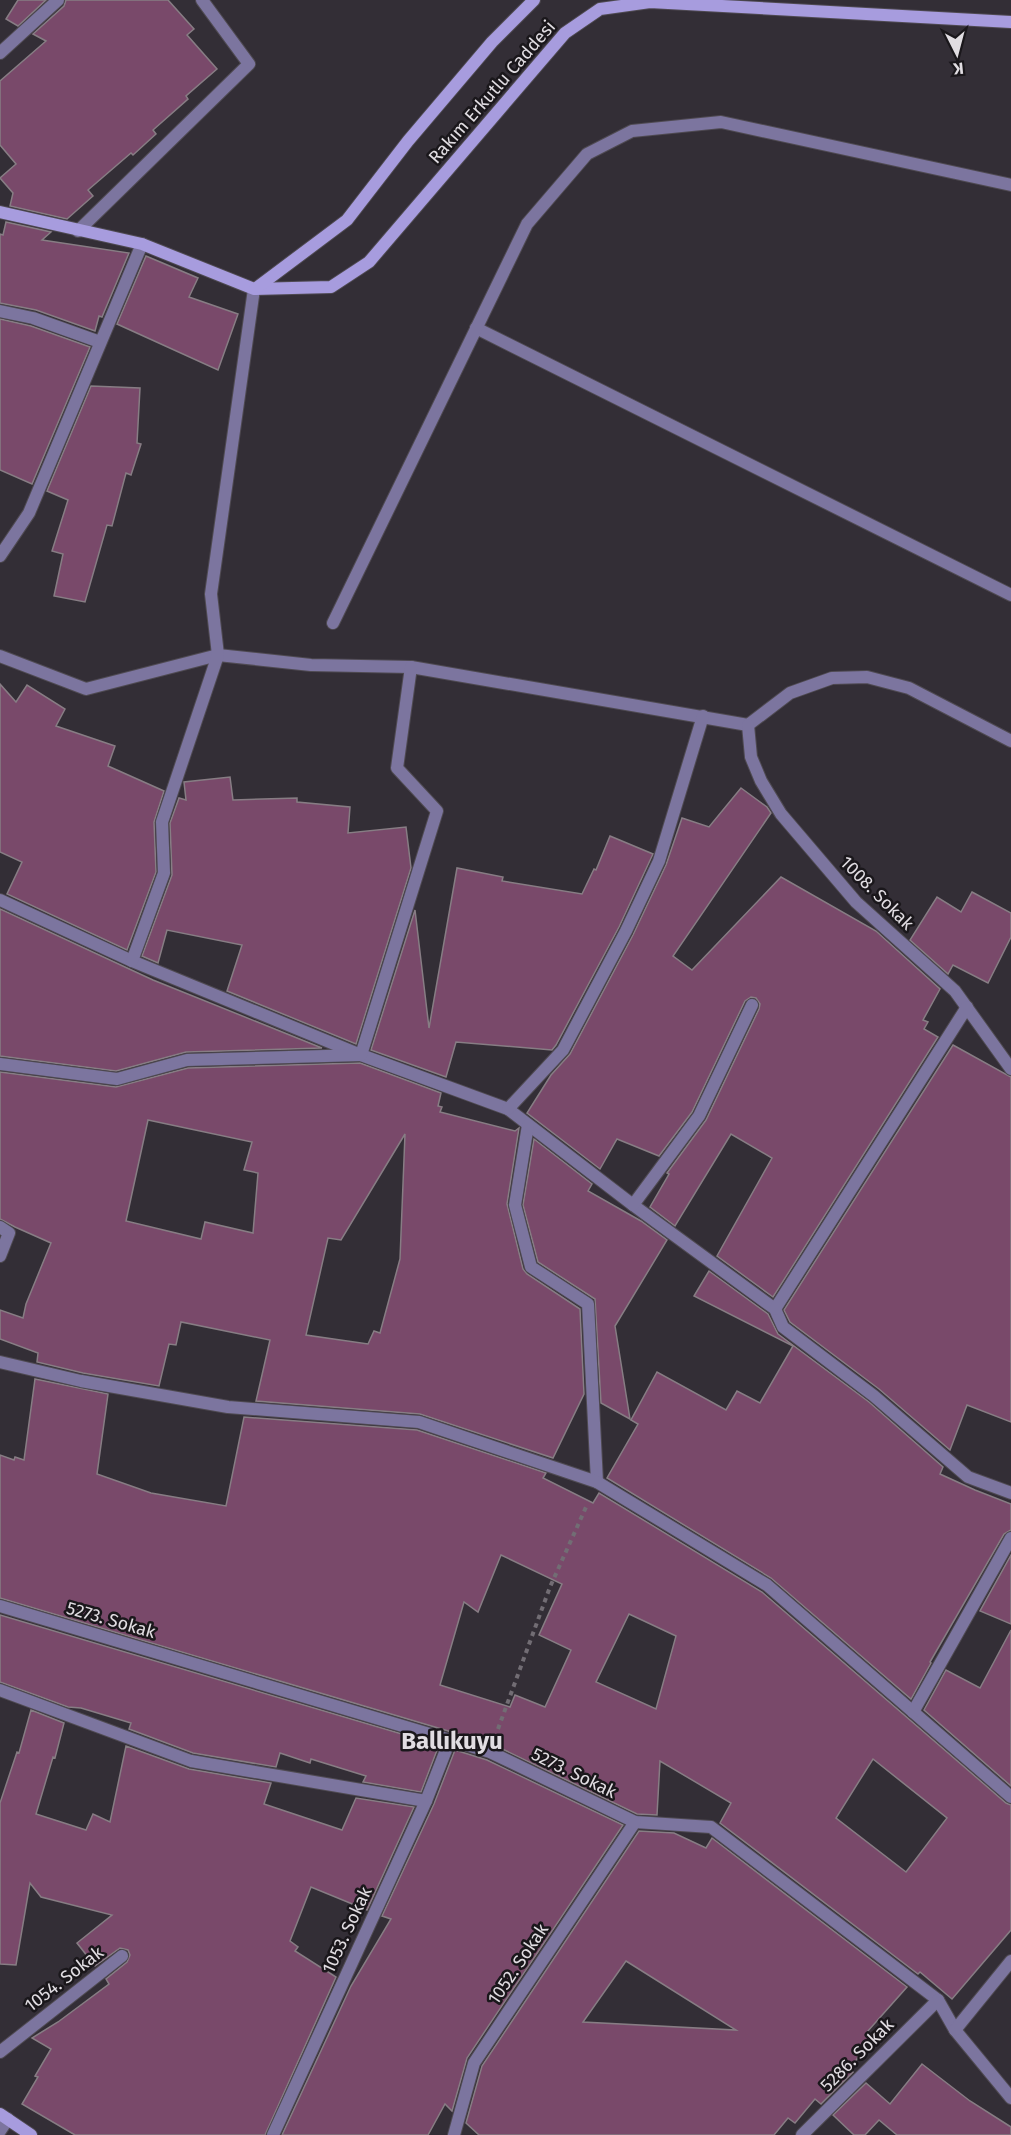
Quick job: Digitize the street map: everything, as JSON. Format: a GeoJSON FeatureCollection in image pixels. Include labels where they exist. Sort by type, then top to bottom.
{"type":"FeatureCollection","features":[{"type":"Feature","properties":{"kind":"main road","name":"Rakım Erkutlu Caddesi"},"geometry":{"type":"LineString","coordinates":[[254,289],[347,220],[415,132],[492,42],[534,0]]}},
{"type":"Feature","properties":{"kind":"main road","name":"Rakım Erkutlu Caddesi"},"geometry":{"type":"LineString","coordinates":[[0,212],[142,244],[254,289],[331,286],[369,262],[565,33],[600,9],[650,2],[1011,22]]}},
{"type":"Feature","properties":{"kind":"main road"},"geometry":{"type":"LineString","coordinates":[[4,2117],[30,2135]]}},
{"type":"Feature","properties":{"kind":"street"},"geometry":{"type":"LineString","coordinates":[[0,53],[58,0]]}},
{"type":"Feature","properties":{"kind":"street"},"geometry":{"type":"LineString","coordinates":[[78,231],[249,63],[202,0]]}},
{"type":"Feature","properties":{"kind":"street"},"geometry":{"type":"LineString","coordinates":[[0,37],[14,40]]}},
{"type":"Feature","properties":{"kind":"street"},"geometry":{"type":"LineString","coordinates":[[333,623],[527,224],[587,154],[632,131],[721,122],[1011,185]]}},
{"type":"Feature","properties":{"kind":"street"},"geometry":{"type":"LineString","coordinates":[[0,556],[28,513],[142,244]]}},
{"type":"Feature","properties":{"kind":"street"},"geometry":{"type":"LineString","coordinates":[[132,961],[165,873],[162,822],[218,655],[211,594],[254,289]]}},
{"type":"Feature","properties":{"kind":"street"},"geometry":{"type":"LineString","coordinates":[[0,311],[33,318],[100,342]]}},
{"type":"Feature","properties":{"kind":"street"},"geometry":{"type":"LineString","coordinates":[[476,328],[1011,595]]}},
{"type":"Feature","properties":{"kind":"street"},"geometry":{"type":"LineString","coordinates":[[0,656],[86,689],[218,655],[311,665],[411,666],[748,725],[790,693],[832,678],[867,677],[909,688],[1011,741]]}},
{"type":"Feature","properties":{"kind":"street"},"geometry":{"type":"LineString","coordinates":[[361,1055],[437,811],[397,768],[411,666]]}},
{"type":"Feature","properties":{"kind":"street"},"geometry":{"type":"LineString","coordinates":[[508,1109],[562,1050],[627,931],[660,861],[704,716]]}},
{"type":"Feature","properties":{"kind":"street","name":"1008. Sokak"},"geometry":{"type":"LineString","coordinates":[[748,725],[751,757],[761,781],[781,814],[856,902],[955,991],[1006,1053],[1011,1069]]}},
{"type":"Feature","properties":{"kind":"street"},"geometry":{"type":"LineString","coordinates":[[0,900],[132,961],[361,1055],[508,1109],[633,1205],[775,1309],[783,1328],[874,1396],[968,1477],[1011,1493]]}},
{"type":"Feature","properties":{"kind":"street"},"geometry":{"type":"LineString","coordinates":[[633,1205],[699,1116],[752,1005]]}},
{"type":"Feature","properties":{"kind":"street"},"geometry":{"type":"LineString","coordinates":[[775,1309],[967,1007]]}},
{"type":"Feature","properties":{"kind":"street"},"geometry":{"type":"LineString","coordinates":[[0,1064],[117,1079],[187,1060],[361,1055]]}},
{"type":"Feature","properties":{"kind":"street"},"geometry":{"type":"LineString","coordinates":[[528,1125],[515,1205],[531,1267],[588,1304],[597,1482]]}},
{"type":"Feature","properties":{"kind":"street"},"geometry":{"type":"LineString","coordinates":[[0,1227],[9,1233],[0,1256]]}},
{"type":"Feature","properties":{"kind":"street"},"geometry":{"type":"LineString","coordinates":[[0,1362],[81,1381],[228,1407],[419,1422],[597,1482],[767,1584],[1011,1797]]}},
{"type":"Feature","properties":{"kind":"street"},"geometry":{"type":"LineString","coordinates":[[913,1712],[1011,1538]]}},
{"type":"Feature","properties":{"kind":"street","name":"5273. Sokak"},"geometry":{"type":"LineString","coordinates":[[0,1606],[490,1752],[635,1822],[711,1827],[938,2000],[955,2030],[1011,2098]]}},
{"type":"Feature","properties":{"kind":"street"},"geometry":{"type":"LineString","coordinates":[[1,1693],[191,1761],[426,1801]]}},
{"type":"Feature","properties":{"kind":"street","name":"1053. Sokak"},"geometry":{"type":"LineString","coordinates":[[273,2135],[426,1801],[450,1740]]}},
{"type":"Feature","properties":{"kind":"street","name":"1052. Sokak"},"geometry":{"type":"LineString","coordinates":[[454,2135],[474,2063],[635,1822]]}},
{"type":"Feature","properties":{"kind":"street","name":"1054. Sokak"},"geometry":{"type":"LineString","coordinates":[[0,2052],[122,1956]]}},
{"type":"Feature","properties":{"kind":"street"},"geometry":{"type":"LineString","coordinates":[[955,2030],[1009,1967]]}},
{"type":"Feature","properties":{"kind":"street","name":"5286. Sokak"},"geometry":{"type":"LineString","coordinates":[[802,2135],[938,2000]]}},
{"type":"Feature","properties":{"kind":"street"},"geometry":{"type":"LineString","coordinates":[[0,2131],[4,2117]]}},
{"type":"Feature","properties":{"kind":"path"},"geometry":{"type":"LineString","coordinates":[[490,1752],[550,1587],[597,1482]]}},
{"type":"Feature","properties":{"kind":"building"},"geometry":{"type":"Polygon","coordinates":[[[18,0],[46,0],[18,26],[6,19],[18,0]]]}},
{"type":"Feature","properties":{"kind":"building"},"geometry":{"type":"Polygon","coordinates":[[[66,0],[168,0],[194,29],[187,35],[217,69],[186,96],[188,99],[153,130],[156,134],[88,190],[93,196],[67,219],[10,206],[13,193],[0,178],[16,164],[0,145],[0,81],[46,41],[33,34],[64,6],[66,0]]]}},
{"type":"Feature","properties":{"kind":"building"},"geometry":{"type":"Polygon","coordinates":[[[6,222],[51,232],[42,240],[129,253],[102,317],[99,316],[95,331],[36,310],[0,303],[0,234],[3,235],[6,222]]]}},
{"type":"Feature","properties":{"kind":"building"},"geometry":{"type":"Polygon","coordinates":[[[146,256],[198,278],[189,297],[238,314],[218,370],[117,324],[146,256]]]}},
{"type":"Feature","properties":{"kind":"building"},"geometry":{"type":"Polygon","coordinates":[[[0,319],[31,326],[90,347],[32,484],[0,470],[0,319]]]}},
{"type":"Feature","properties":{"kind":"building"},"geometry":{"type":"Polygon","coordinates":[[[91,386],[140,388],[137,443],[141,444],[131,475],[126,473],[112,526],[107,525],[85,602],[54,596],[63,554],[52,551],[68,500],[47,491],[91,386]]]}},
{"type":"Feature","properties":{"kind":"building"},"geometry":{"type":"Polygon","coordinates":[[[0,684],[16,702],[27,685],[65,709],[56,726],[115,746],[108,766],[164,791],[154,822],[156,872],[127,950],[7,894],[22,862],[0,852],[0,684]]]}},
{"type":"Feature","properties":{"kind":"building"},"geometry":{"type":"Polygon","coordinates":[[[230,777],[233,800],[297,798],[297,802],[350,807],[348,833],[406,827],[411,868],[356,1044],[227,991],[242,945],[167,930],[158,963],[142,956],[172,875],[170,823],[179,798],[186,800],[184,782],[230,777]]]}},
{"type":"Feature","properties":{"kind":"building"},"geometry":{"type":"Polygon","coordinates":[[[741,788],[767,807],[771,813],[673,956],[692,970],[781,877],[876,931],[940,989],[923,1020],[928,1022],[924,1029],[938,1037],[773,1297],[717,1256],[772,1158],[731,1134],[675,1226],[650,1207],[669,1174],[667,1173],[706,1120],[759,1009],[760,1004],[756,998],[751,997],[745,1001],[692,1112],[659,1156],[617,1139],[600,1169],[527,1113],[551,1075],[570,1054],[633,935],[666,865],[682,818],[709,827],[741,788]]]}},
{"type":"Feature","properties":{"kind":"building"},"geometry":{"type":"Polygon","coordinates":[[[610,836],[653,854],[619,927],[552,1050],[456,1042],[446,1077],[371,1050],[415,910],[429,1028],[457,868],[503,877],[502,881],[582,894],[594,869],[596,870],[610,836]]]}},
{"type":"Feature","properties":{"kind":"building"},"geometry":{"type":"Polygon","coordinates":[[[972,892],[1011,913],[1011,937],[988,983],[953,965],[948,974],[910,940],[937,897],[961,912],[972,892]]]}},
{"type":"Feature","properties":{"kind":"building"},"geometry":{"type":"Polygon","coordinates":[[[0,909],[153,980],[322,1048],[186,1052],[116,1071],[0,1056],[0,909]]]}},
{"type":"Feature","properties":{"kind":"building"},"geometry":{"type":"Polygon","coordinates":[[[953,1045],[1011,1077],[1011,1422],[967,1405],[950,1450],[879,1389],[790,1322],[784,1310],[953,1045]]]}},
{"type":"Feature","properties":{"kind":"building"},"geometry":{"type":"Polygon","coordinates":[[[360,1063],[441,1093],[438,1106],[442,1107],[440,1112],[515,1131],[519,1128],[507,1204],[523,1269],[580,1309],[584,1394],[553,1458],[420,1414],[256,1401],[270,1340],[181,1322],[176,1345],[169,1344],[159,1386],[83,1373],[37,1362],[38,1353],[0,1339],[0,1310],[23,1318],[26,1304],[51,1243],[0,1219],[0,1072],[116,1087],[188,1068],[360,1063]],[[148,1120],[126,1221],[201,1239],[205,1222],[253,1233],[258,1173],[244,1170],[252,1142],[148,1120]],[[405,1134],[341,1240],[328,1238],[306,1335],[368,1344],[374,1331],[380,1333],[400,1259],[405,1134]]]}},
{"type":"Feature","properties":{"kind":"building"},"geometry":{"type":"Polygon","coordinates":[[[534,1139],[592,1184],[588,1191],[641,1221],[667,1240],[615,1326],[630,1419],[601,1403],[595,1299],[538,1262],[523,1205],[534,1139]]]}},
{"type":"Feature","properties":{"kind":"building"},"geometry":{"type":"Polygon","coordinates":[[[709,1271],[768,1314],[778,1334],[869,1402],[943,1467],[940,1474],[1011,1504],[1011,1530],[1004,1534],[911,1699],[771,1578],[607,1478],[638,1424],[631,1420],[657,1372],[726,1410],[737,1391],[760,1403],[793,1346],[694,1296],[709,1271]]]}},
{"type":"Feature","properties":{"kind":"building"},"geometry":{"type":"Polygon","coordinates":[[[35,1379],[108,1394],[97,1474],[151,1493],[226,1506],[244,1417],[417,1430],[546,1473],[543,1478],[593,1503],[599,1493],[762,1592],[1011,1805],[1011,1930],[952,1999],[920,1972],[918,1974],[720,1823],[731,1803],[660,1761],[657,1815],[637,1814],[492,1744],[0,1598],[0,1455],[14,1460],[15,1457],[24,1460],[35,1379]],[[501,1555],[478,1612],[464,1602],[440,1685],[510,1707],[515,1695],[545,1707],[571,1650],[539,1635],[562,1584],[501,1555]],[[629,1614],[596,1682],[656,1709],[676,1636],[629,1614]],[[873,1759],[836,1818],[906,1872],[947,1818],[873,1759]]]}},
{"type":"Feature","properties":{"kind":"building"},"geometry":{"type":"Polygon","coordinates":[[[1011,1555],[1011,1624],[980,1611],[1011,1555]]]}},
{"type":"Feature","properties":{"kind":"building"},"geometry":{"type":"Polygon","coordinates":[[[0,1615],[439,1745],[421,1792],[363,1782],[366,1776],[311,1759],[310,1763],[280,1753],[276,1767],[193,1753],[129,1729],[131,1723],[81,1708],[68,1707],[0,1682],[0,1615]]]}},
{"type":"Feature","properties":{"kind":"building"},"geometry":{"type":"Polygon","coordinates":[[[1011,1630],[1011,1786],[924,1710],[946,1670],[980,1688],[1011,1630]]]}},
{"type":"Feature","properties":{"kind":"building"},"geometry":{"type":"Polygon","coordinates":[[[31,1710],[64,1723],[36,1814],[86,1830],[93,1814],[110,1822],[126,1746],[189,1769],[271,1783],[264,1804],[342,1830],[356,1798],[414,1807],[367,1910],[311,1887],[290,1941],[298,1947],[295,1951],[336,1977],[265,2135],[75,2135],[22,2104],[51,2049],[32,2038],[58,2022],[109,1984],[106,1979],[127,1962],[130,1955],[128,1950],[120,1948],[95,1966],[77,1943],[112,1915],[41,1897],[30,1883],[16,1965],[0,1964],[0,1803],[17,1752],[19,1753],[31,1710]]]}},
{"type":"Feature","properties":{"kind":"building"},"geometry":{"type":"Polygon","coordinates":[[[455,1750],[487,1760],[623,1825],[467,2058],[452,2111],[445,2104],[428,2135],[282,2135],[351,1986],[391,1919],[382,1916],[434,1804],[455,1750]]]}},
{"type":"Feature","properties":{"kind":"building"},"geometry":{"type":"Polygon","coordinates":[[[639,1831],[674,1833],[706,1848],[712,1838],[907,1987],[867,2032],[872,2035],[850,2070],[853,2072],[821,2104],[815,2099],[795,2123],[788,2118],[774,2135],[479,2135],[466,2123],[482,2066],[639,1831]],[[626,1961],[583,2022],[736,2030],[626,1961]]]}},
{"type":"Feature","properties":{"kind":"building"},"geometry":{"type":"Polygon","coordinates":[[[922,2064],[970,2101],[1011,2127],[1011,2135],[897,2135],[879,2120],[865,2135],[854,2135],[833,2115],[866,2083],[890,2104],[922,2064]]]}},
{"type":"Feature","properties":{"kind":"district","name":"Ballıkuyu"},"geometry":{"type":"Point","coordinates":[452,1741]}}]}
